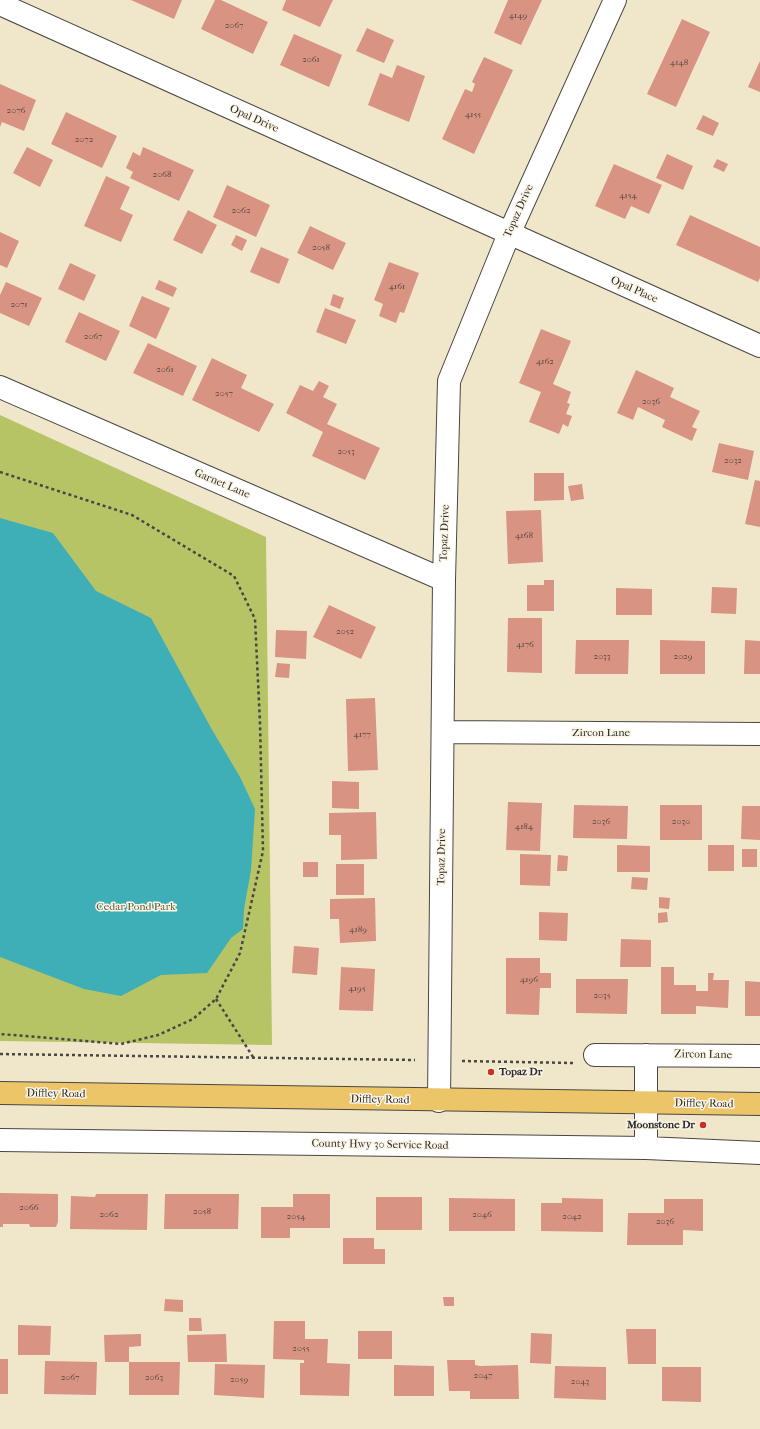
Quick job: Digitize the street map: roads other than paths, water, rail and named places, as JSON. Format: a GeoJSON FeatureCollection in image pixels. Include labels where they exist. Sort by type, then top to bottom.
{"type":"FeatureCollection","features":[{"type":"Feature","properties":{"kind":"main road","name":"Diffley Road"},"geometry":{"type":"LineString","coordinates":[[0,1094],[439,1101],[760,1104]]}},
{"type":"Feature","properties":{"kind":"street","name":"Topaz Drive"},"geometry":{"type":"LineString","coordinates":[[439,1101],[444,580],[450,381],[509,234],[615,0]]}},
{"type":"Feature","properties":{"kind":"street","name":"Opal Drive"},"geometry":{"type":"LineString","coordinates":[[0,4],[509,234]]}},
{"type":"Feature","properties":{"kind":"street","name":"Opal Place"},"geometry":{"type":"LineString","coordinates":[[509,234],[760,346]]}},
{"type":"Feature","properties":{"kind":"street","name":"Garnet Lane"},"geometry":{"type":"LineString","coordinates":[[0,387],[444,580]]}},
{"type":"Feature","properties":{"kind":"street","name":"Zircon Lane"},"geometry":{"type":"LineString","coordinates":[[443,732],[760,734]]}},
{"type":"Feature","properties":{"kind":"street","name":"Zircon Lane"},"geometry":{"type":"LineString","coordinates":[[595,1055],[760,1056]]}},
{"type":"Feature","properties":{"kind":"street"},"geometry":{"type":"LineString","coordinates":[[646,1055],[646,1148]]}},
{"type":"Feature","properties":{"kind":"street","name":"County Hwy 30 Service Road"},"geometry":{"type":"LineString","coordinates":[[0,1140],[646,1148],[760,1153]]}},
{"type":"Feature","properties":{"kind":"water"},"geometry":{"type":"Polygon","coordinates":[[[0,518],[53,533],[96,591],[151,618],[211,728],[240,777],[255,809],[251,870],[244,909],[243,929],[231,938],[207,973],[161,975],[121,996],[84,989],[0,957],[0,518]]]}},
{"type":"Feature","properties":{"kind":"place","name":"Topaz Dr"},"geometry":{"type":"Point","coordinates":[491,1072]}},
{"type":"Feature","properties":{"kind":"place","name":"Moonstone Dr"},"geometry":{"type":"Point","coordinates":[703,1125]}},
{"type":"Feature","properties":{"kind":"park label","name":"Cedar Pond Park"},"geometry":{"type":"Point","coordinates":[136,907]}}]}
